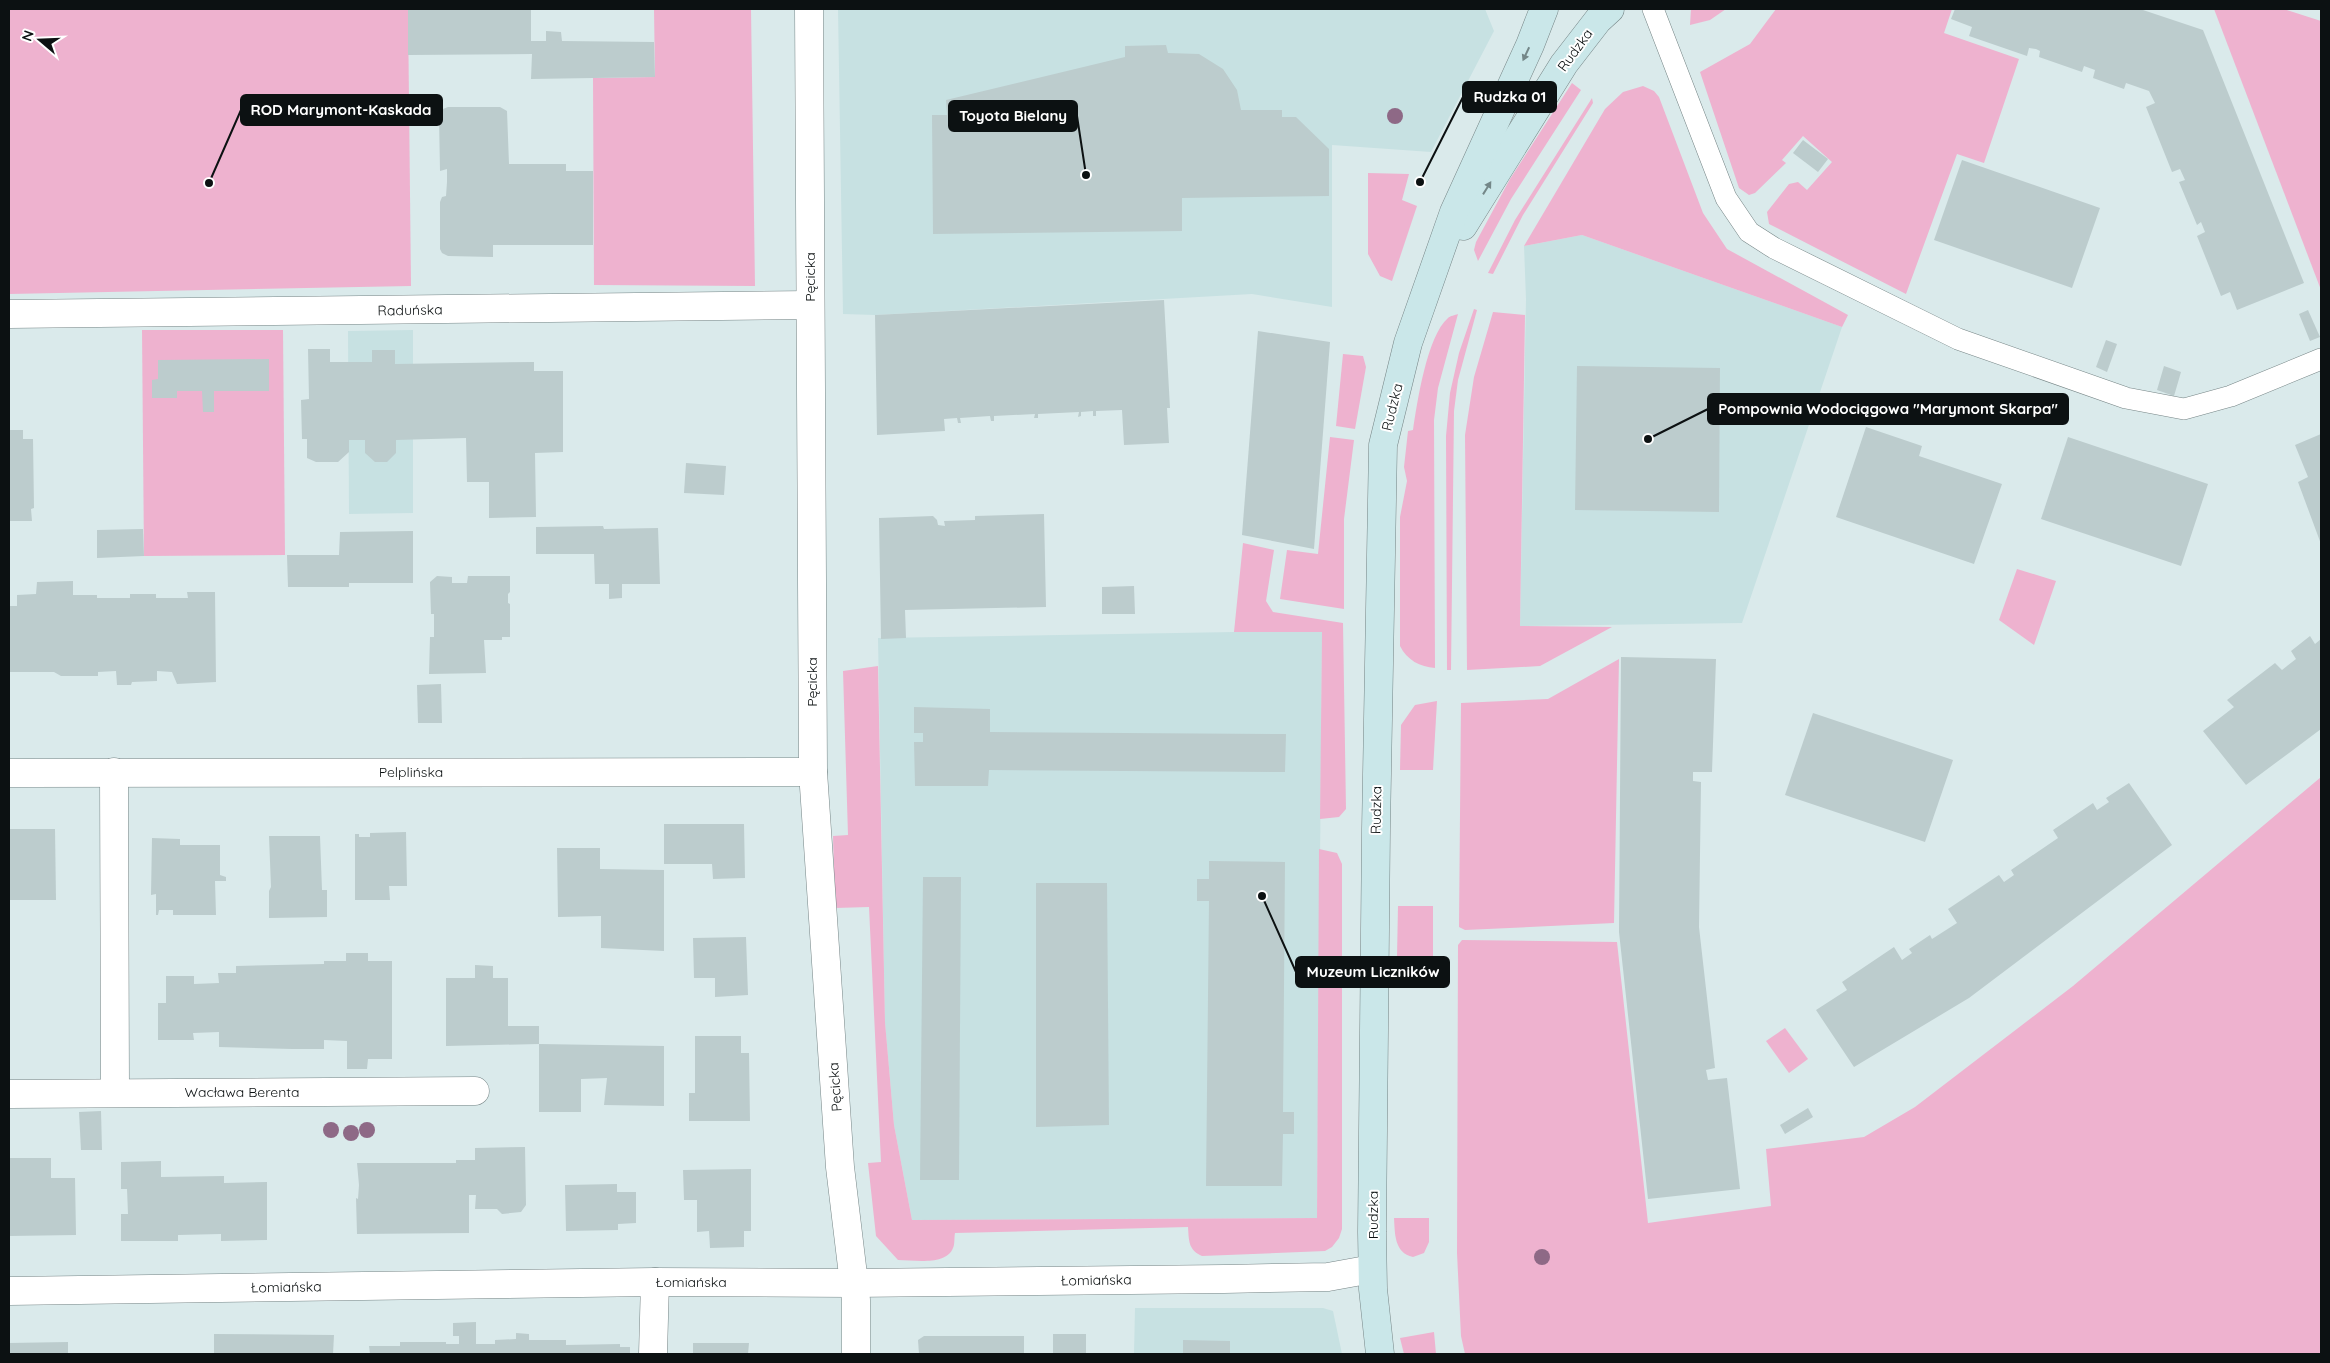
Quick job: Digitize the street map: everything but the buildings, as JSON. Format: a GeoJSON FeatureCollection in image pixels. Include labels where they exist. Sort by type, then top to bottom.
{"type":"FeatureCollection","features":[{"type":"Feature","properties":{"kind":"street","name":"Pęcicka"},"geometry":{"type":"LineString","coordinates":[[809,9],[813,772],[840,1167],[853,1283],[856,1354]]}},
{"type":"Feature","properties":{"kind":"street","name":"Rudzka"},"geometry":{"type":"LineString","coordinates":[[1380,1354],[1372,1269],[1376,839],[1383,445],[1408,343],[1434,274],[1454,212],[1530,45],[1544,9]]}},
{"type":"Feature","properties":{"kind":"street","name":"Rudzka"},"geometry":{"type":"LineString","coordinates":[[1434,274],[1564,64],[1598,20],[1610,9]]}},
{"type":"Feature","properties":{"kind":"street","name":"Raduńska"},"geometry":{"type":"LineString","coordinates":[[9,314],[810,305]]}},
{"type":"Feature","properties":{"kind":"street"},"geometry":{"type":"LineString","coordinates":[[114,772],[115,1092]]}},
{"type":"Feature","properties":{"kind":"street","name":"Pelplińska"},"geometry":{"type":"LineString","coordinates":[[9,773],[813,772]]}},
{"type":"Feature","properties":{"kind":"street","name":"Wacława Berenta"},"geometry":{"type":"LineString","coordinates":[[9,1094],[475,1091]]}},
{"type":"Feature","properties":{"kind":"street","name":"Łomiańska"},"geometry":{"type":"LineString","coordinates":[[9,1290],[655,1282],[853,1283],[1328,1277],[1372,1269]]}},
{"type":"Feature","properties":{"kind":"street"},"geometry":{"type":"LineString","coordinates":[[653,1354],[655,1282]]}},
{"type":"Feature","properties":{"kind":"lane"},"geometry":{"type":"LineString","coordinates":[[1653,9],[1726,198],[1749,232],[1774,248],[1958,338],[2126,398],[2184,409],[2230,396],[2321,359]]}},
{"type":"Feature","properties":{"kind":"shaded area"},"geometry":{"type":"Polygon","coordinates":[[[11,9],[408,9],[411,286],[9,294],[9,11],[11,9]]]}},
{"type":"Feature","properties":{"kind":"shaded area"},"geometry":{"type":"Polygon","coordinates":[[[654,9],[751,9],[755,286],[594,285],[593,78],[655,77],[654,9]]]}},
{"type":"Feature","properties":{"kind":"shaded area"},"geometry":{"type":"Polygon","coordinates":[[[838,9],[1485,9],[1494,31],[1431,152],[1332,145],[1332,307],[1252,294],[875,315],[843,314],[838,9]]]}},
{"type":"Feature","properties":{"kind":"shaded area"},"geometry":{"type":"Polygon","coordinates":[[[1691,9],[1726,9],[1710,20],[1690,25],[1691,9]]]}},
{"type":"Feature","properties":{"kind":"shaded area"},"geometry":{"type":"Polygon","coordinates":[[[1776,9],[1952,9],[1944,33],[2019,59],[1984,163],[1957,154],[1906,294],[1769,224],[1767,212],[1789,184],[1798,182],[1807,190],[1832,162],[1803,136],[1782,160],[1786,163],[1755,193],[1749,195],[1739,188],[1700,72],[1750,44],[1776,9]]]}},
{"type":"Feature","properties":{"kind":"shaded area"},"geometry":{"type":"Polygon","coordinates":[[[2214,9],[2284,9],[2321,21],[2321,290],[2214,9]]]}},
{"type":"Feature","properties":{"kind":"shaded area"},"geometry":{"type":"Polygon","coordinates":[[[1572,83],[1581,90],[1511,199],[1478,261],[1474,250],[1476,242],[1510,179],[1572,83]]]}},
{"type":"Feature","properties":{"kind":"shaded area"},"geometry":{"type":"Polygon","coordinates":[[[1643,86],[1654,91],[1659,97],[1703,213],[1727,249],[1848,315],[1842,327],[1582,235],[1524,246],[1605,109],[1623,92],[1643,86]]]}},
{"type":"Feature","properties":{"kind":"shaded area"},"geometry":{"type":"Polygon","coordinates":[[[1592,98],[1593,103],[1523,215],[1493,274],[1488,273],[1515,220],[1592,98]]]}},
{"type":"Feature","properties":{"kind":"shaded area"},"geometry":{"type":"Polygon","coordinates":[[[1368,173],[1409,174],[1402,200],[1417,206],[1392,281],[1380,276],[1368,254],[1368,173]]]}},
{"type":"Feature","properties":{"kind":"shaded area"},"geometry":{"type":"Polygon","coordinates":[[[1582,235],[1842,327],[1742,623],[1520,626],[1526,299],[1524,246],[1582,235]]]}},
{"type":"Feature","properties":{"kind":"shaded area"},"geometry":{"type":"Polygon","coordinates":[[[1474,309],[1477,310],[1458,380],[1454,411],[1451,670],[1447,670],[1446,436],[1450,393],[1459,353],[1474,309]]]}},
{"type":"Feature","properties":{"kind":"shaded area"},"geometry":{"type":"Polygon","coordinates":[[[1493,312],[1525,315],[1520,626],[1612,627],[1540,666],[1467,670],[1465,435],[1474,377],[1493,312]]]}},
{"type":"Feature","properties":{"kind":"shaded area"},"geometry":{"type":"Polygon","coordinates":[[[1458,314],[1438,388],[1434,420],[1435,668],[1414,662],[1400,646],[1400,517],[1407,481],[1404,467],[1408,431],[1413,430],[1424,371],[1434,339],[1441,327],[1449,317],[1458,314]]]}},
{"type":"Feature","properties":{"kind":"shaded area"},"geometry":{"type":"Polygon","coordinates":[[[142,330],[283,330],[285,555],[144,556],[142,330]]]}},
{"type":"Feature","properties":{"kind":"shaded area"},"geometry":{"type":"Polygon","coordinates":[[[413,330],[413,513],[349,514],[348,331],[413,330]]]}},
{"type":"Feature","properties":{"kind":"shaded area"},"geometry":{"type":"Polygon","coordinates":[[[1343,354],[1363,356],[1366,367],[1355,429],[1336,426],[1343,354]]]}},
{"type":"Feature","properties":{"kind":"shaded area"},"geometry":{"type":"Polygon","coordinates":[[[1330,437],[1354,440],[1344,519],[1344,609],[1280,599],[1287,550],[1318,554],[1330,437]]]}},
{"type":"Feature","properties":{"kind":"shaded area"},"geometry":{"type":"Polygon","coordinates":[[[1243,543],[1274,550],[1266,601],[1273,612],[1343,623],[1346,809],[1339,817],[1320,819],[1322,632],[1234,632],[1243,543]]]}},
{"type":"Feature","properties":{"kind":"shaded area"},"geometry":{"type":"Polygon","coordinates":[[[2017,569],[2056,581],[2034,645],[1999,620],[2017,569]]]}},
{"type":"Feature","properties":{"kind":"shaded area"},"geometry":{"type":"Polygon","coordinates":[[[1322,632],[1317,1218],[912,1220],[894,1125],[885,1022],[878,638],[1322,632]]]}},
{"type":"Feature","properties":{"kind":"shaded area"},"geometry":{"type":"Polygon","coordinates":[[[1619,659],[1614,923],[1465,930],[1459,927],[1461,703],[1548,699],[1619,659]]]}},
{"type":"Feature","properties":{"kind":"shaded area"},"geometry":{"type":"Polygon","coordinates":[[[878,666],[885,1022],[894,1125],[912,1220],[1317,1218],[1319,849],[1337,853],[1342,864],[1342,1229],[1339,1238],[1332,1247],[1325,1251],[1202,1256],[1197,1254],[1192,1248],[1188,1227],[955,1233],[954,1246],[949,1254],[937,1260],[921,1261],[898,1260],[876,1236],[868,1163],[881,1162],[869,907],[835,908],[833,836],[848,835],[843,671],[878,666]]]}},
{"type":"Feature","properties":{"kind":"shaded area"},"geometry":{"type":"Polygon","coordinates":[[[1437,701],[1433,770],[1400,770],[1401,725],[1415,705],[1437,701]]]}},
{"type":"Feature","properties":{"kind":"shaded area"},"geometry":{"type":"Polygon","coordinates":[[[2321,777],[2321,1354],[1465,1354],[1461,1336],[1457,1253],[1458,945],[1462,940],[1617,942],[1648,1223],[1771,1206],[1766,1149],[1864,1137],[1915,1107],[2073,986],[2321,777]]]}},
{"type":"Feature","properties":{"kind":"shaded area"},"geometry":{"type":"Polygon","coordinates":[[[1398,906],[1433,906],[1433,957],[1397,957],[1398,906]]]}},
{"type":"Feature","properties":{"kind":"shaded area"},"geometry":{"type":"Polygon","coordinates":[[[1785,1028],[1808,1059],[1789,1073],[1766,1041],[1785,1028]]]}},
{"type":"Feature","properties":{"kind":"shaded area"},"geometry":{"type":"Polygon","coordinates":[[[1394,1218],[1429,1218],[1429,1242],[1424,1253],[1413,1257],[1402,1251],[1397,1242],[1394,1218]]]}},
{"type":"Feature","properties":{"kind":"shaded area"},"geometry":{"type":"Polygon","coordinates":[[[1135,1308],[1323,1308],[1333,1311],[1342,1354],[1134,1354],[1135,1308]]]}},
{"type":"Feature","properties":{"kind":"shaded area"},"geometry":{"type":"Polygon","coordinates":[[[1434,1332],[1436,1354],[1404,1354],[1400,1338],[1434,1332]]]}},
{"type":"Feature","properties":{"kind":"place","name":"Toyota Bielany"},"geometry":{"type":"Point","coordinates":[1086,175]}},
{"type":"Feature","properties":{"kind":"place","name":"Rudzka 01"},"geometry":{"type":"Point","coordinates":[1420,182]}},
{"type":"Feature","properties":{"kind":"place","name":"ROD Marymont-Kaskada"},"geometry":{"type":"Point","coordinates":[209,183]}},
{"type":"Feature","properties":{"kind":"place","name":"Pompownia Wodociągowa \"Marymont Skarpa\""},"geometry":{"type":"Point","coordinates":[1648,439]}},
{"type":"Feature","properties":{"kind":"place","name":"Muzeum Liczników"},"geometry":{"type":"Point","coordinates":[1262,896]}}]}
